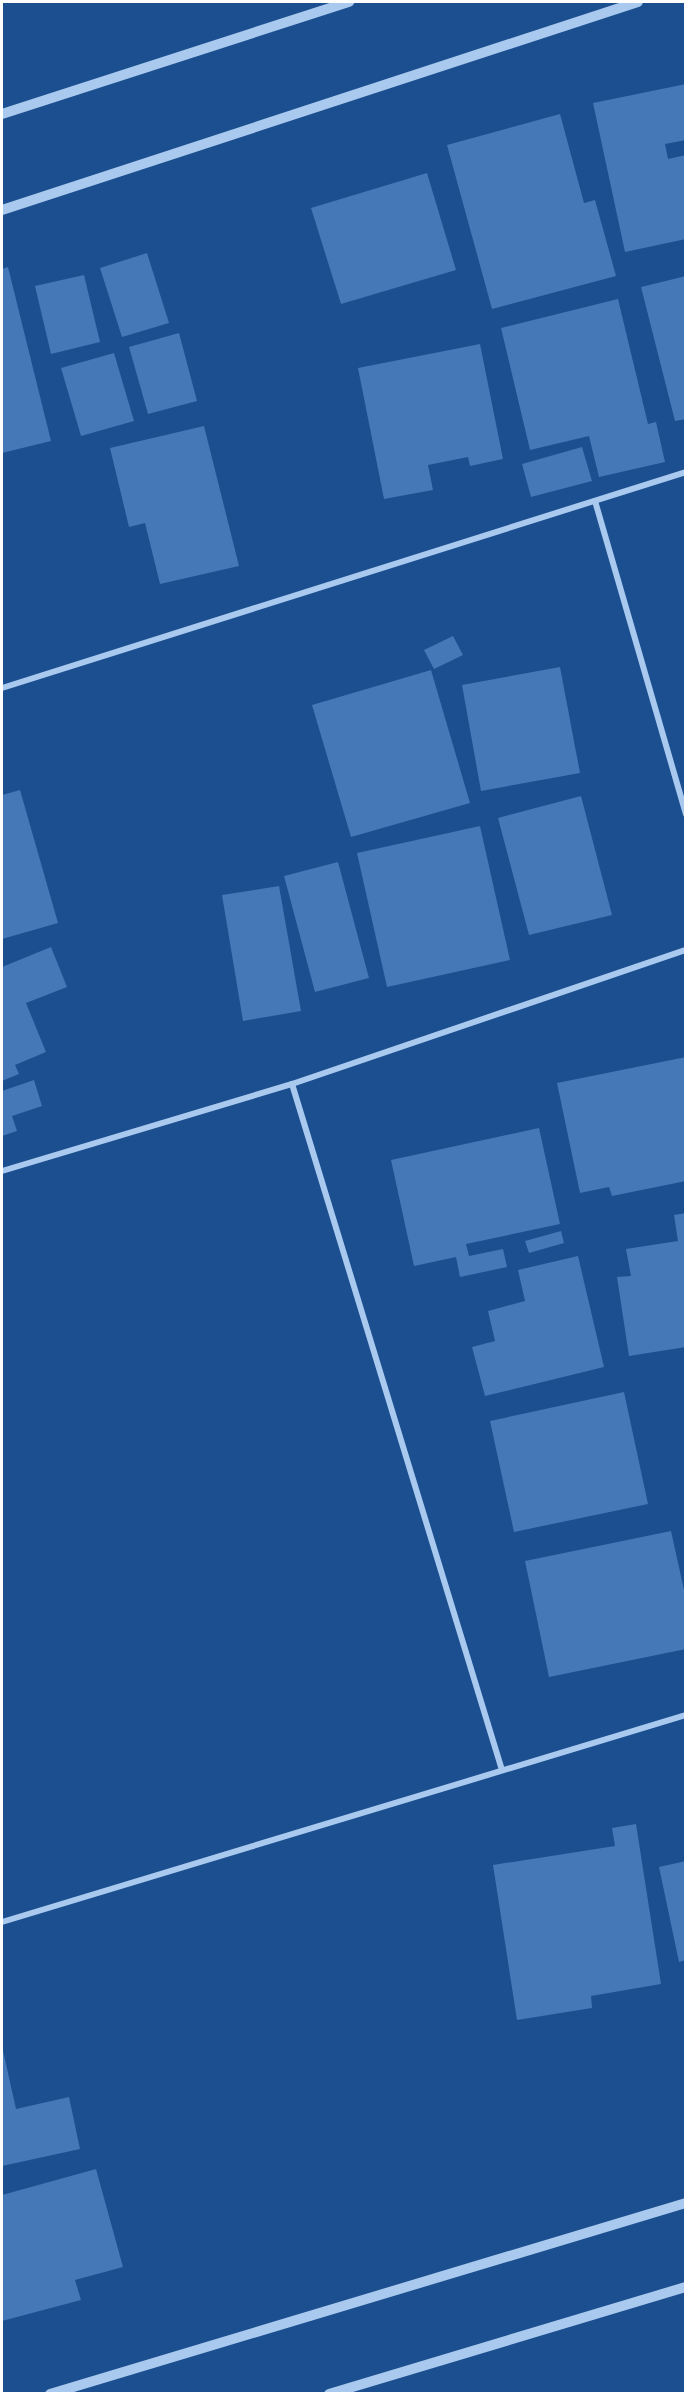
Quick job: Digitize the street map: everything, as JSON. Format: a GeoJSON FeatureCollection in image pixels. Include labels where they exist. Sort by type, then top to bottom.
{"type":"FeatureCollection","features":[{"type":"Feature","properties":{"kind":"street"},"geometry":{"type":"LineString","coordinates":[[2,114],[349,2]]}},
{"type":"Feature","properties":{"kind":"street"},"geometry":{"type":"LineString","coordinates":[[2,210],[638,2]]}},
{"type":"Feature","properties":{"kind":"street"},"geometry":{"type":"LineString","coordinates":[[2,688],[686,472]]}},
{"type":"Feature","properties":{"kind":"street"},"geometry":{"type":"LineString","coordinates":[[595,501],[686,814]]}},
{"type":"Feature","properties":{"kind":"street"},"geometry":{"type":"LineString","coordinates":[[2,1171],[292,1084],[686,950]]}},
{"type":"Feature","properties":{"kind":"street"},"geometry":{"type":"LineString","coordinates":[[292,1084],[502,1770]]}},
{"type":"Feature","properties":{"kind":"street"},"geometry":{"type":"LineString","coordinates":[[2,1922],[686,1715]]}},
{"type":"Feature","properties":{"kind":"street"},"geometry":{"type":"LineString","coordinates":[[50,2394],[686,2203]]}},
{"type":"Feature","properties":{"kind":"street"},"geometry":{"type":"LineString","coordinates":[[333,2393],[686,2287]]}},
{"type":"Feature","properties":{"kind":"building"},"geometry":{"type":"Polygon","coordinates":[[[686,84],[686,140],[665,144],[668,159],[686,155],[686,239],[625,252],[593,103],[686,84]]]}},
{"type":"Feature","properties":{"kind":"building"},"geometry":{"type":"Polygon","coordinates":[[[560,114],[584,203],[595,200],[616,276],[492,309],[447,145],[560,114]]]}},
{"type":"Feature","properties":{"kind":"building"},"geometry":{"type":"Polygon","coordinates":[[[427,173],[456,270],[341,304],[311,208],[427,173]]]}},
{"type":"Feature","properties":{"kind":"building"},"geometry":{"type":"Polygon","coordinates":[[[147,253],[169,323],[122,337],[100,268],[147,253]]]}},
{"type":"Feature","properties":{"kind":"building"},"geometry":{"type":"Polygon","coordinates":[[[8,267],[51,441],[2,453],[2,269],[8,267]]]}},
{"type":"Feature","properties":{"kind":"building"},"geometry":{"type":"Polygon","coordinates":[[[84,275],[100,342],[51,354],[35,286],[84,275]]]}},
{"type":"Feature","properties":{"kind":"building"},"geometry":{"type":"Polygon","coordinates":[[[686,276],[686,419],[675,421],[641,287],[686,276]]]}},
{"type":"Feature","properties":{"kind":"building"},"geometry":{"type":"Polygon","coordinates":[[[618,299],[648,424],[656,422],[665,462],[599,477],[589,436],[530,450],[501,328],[618,299]]]}},
{"type":"Feature","properties":{"kind":"building"},"geometry":{"type":"Polygon","coordinates":[[[179,333],[197,401],[148,414],[129,347],[179,333]]]}},
{"type":"Feature","properties":{"kind":"building"},"geometry":{"type":"Polygon","coordinates":[[[480,344],[503,459],[470,466],[468,457],[428,465],[433,490],[384,499],[358,368],[480,344]]]}},
{"type":"Feature","properties":{"kind":"building"},"geometry":{"type":"Polygon","coordinates":[[[114,353],[134,421],[81,436],[61,368],[114,353]]]}},
{"type":"Feature","properties":{"kind":"building"},"geometry":{"type":"Polygon","coordinates":[[[204,426],[239,566],[160,584],[145,523],[129,527],[110,448],[204,426]]]}},
{"type":"Feature","properties":{"kind":"building"},"geometry":{"type":"Polygon","coordinates":[[[582,447],[592,481],[531,497],[522,464],[582,447]]]}},
{"type":"Feature","properties":{"kind":"building"},"geometry":{"type":"Polygon","coordinates":[[[453,636],[463,655],[434,669],[424,650],[453,636]]]}},
{"type":"Feature","properties":{"kind":"building"},"geometry":{"type":"Polygon","coordinates":[[[560,667],[580,773],[481,791],[462,685],[560,667]]]}},
{"type":"Feature","properties":{"kind":"building"},"geometry":{"type":"Polygon","coordinates":[[[431,670],[470,803],[351,837],[312,705],[431,670]]]}},
{"type":"Feature","properties":{"kind":"building"},"geometry":{"type":"Polygon","coordinates":[[[20,790],[58,923],[2,939],[2,795],[20,790]]]}},
{"type":"Feature","properties":{"kind":"building"},"geometry":{"type":"Polygon","coordinates":[[[581,796],[612,915],[529,935],[498,818],[581,796]]]}},
{"type":"Feature","properties":{"kind":"building"},"geometry":{"type":"Polygon","coordinates":[[[480,826],[510,960],[387,987],[357,853],[480,826]]]}},
{"type":"Feature","properties":{"kind":"building"},"geometry":{"type":"Polygon","coordinates":[[[338,862],[369,978],[315,992],[284,876],[338,862]]]}},
{"type":"Feature","properties":{"kind":"building"},"geometry":{"type":"Polygon","coordinates":[[[279,886],[301,1011],[243,1021],[222,895],[279,886]]]}},
{"type":"Feature","properties":{"kind":"building"},"geometry":{"type":"Polygon","coordinates":[[[51,947],[67,987],[26,1003],[46,1052],[15,1065],[19,1074],[2,1081],[2,967],[51,947]]]}},
{"type":"Feature","properties":{"kind":"building"},"geometry":{"type":"Polygon","coordinates":[[[686,1057],[686,1181],[612,1196],[609,1187],[580,1193],[557,1083],[686,1057]]]}},
{"type":"Feature","properties":{"kind":"building"},"geometry":{"type":"Polygon","coordinates":[[[34,1080],[42,1106],[12,1116],[17,1131],[2,1136],[2,1091],[34,1080]]]}},
{"type":"Feature","properties":{"kind":"building"},"geometry":{"type":"Polygon","coordinates":[[[539,1128],[560,1224],[466,1244],[469,1256],[503,1249],[507,1267],[460,1277],[456,1257],[414,1266],[391,1160],[539,1128]]]}},
{"type":"Feature","properties":{"kind":"building"},"geometry":{"type":"Polygon","coordinates":[[[686,1213],[686,1347],[629,1356],[617,1277],[631,1276],[626,1249],[678,1241],[674,1215],[686,1213]]]}},
{"type":"Feature","properties":{"kind":"building"},"geometry":{"type":"Polygon","coordinates":[[[561,1231],[564,1243],[529,1253],[525,1241],[561,1231]]]}},
{"type":"Feature","properties":{"kind":"building"},"geometry":{"type":"Polygon","coordinates":[[[578,1256],[604,1367],[485,1396],[472,1347],[495,1341],[488,1311],[525,1301],[518,1270],[578,1256]]]}},
{"type":"Feature","properties":{"kind":"building"},"geometry":{"type":"Polygon","coordinates":[[[624,1392],[648,1504],[514,1532],[490,1421],[624,1392]]]}},
{"type":"Feature","properties":{"kind":"building"},"geometry":{"type":"Polygon","coordinates":[[[671,1531],[686,1599],[686,1649],[549,1677],[525,1561],[671,1531]]]}},
{"type":"Feature","properties":{"kind":"building"},"geometry":{"type":"Polygon","coordinates":[[[636,1824],[661,1984],[591,1996],[592,2008],[517,2020],[493,1865],[615,1846],[612,1828],[636,1824]]]}},
{"type":"Feature","properties":{"kind":"building"},"geometry":{"type":"Polygon","coordinates":[[[686,1861],[686,1960],[679,1962],[659,1867],[686,1861]]]}},
{"type":"Feature","properties":{"kind":"building"},"geometry":{"type":"Polygon","coordinates":[[[2,2046],[16,2109],[69,2097],[80,2149],[2,2166],[2,2046]]]}},
{"type":"Feature","properties":{"kind":"building"},"geometry":{"type":"Polygon","coordinates":[[[96,2169],[123,2267],[75,2280],[81,2300],[2,2321],[2,2195],[96,2169]]]}}]}
